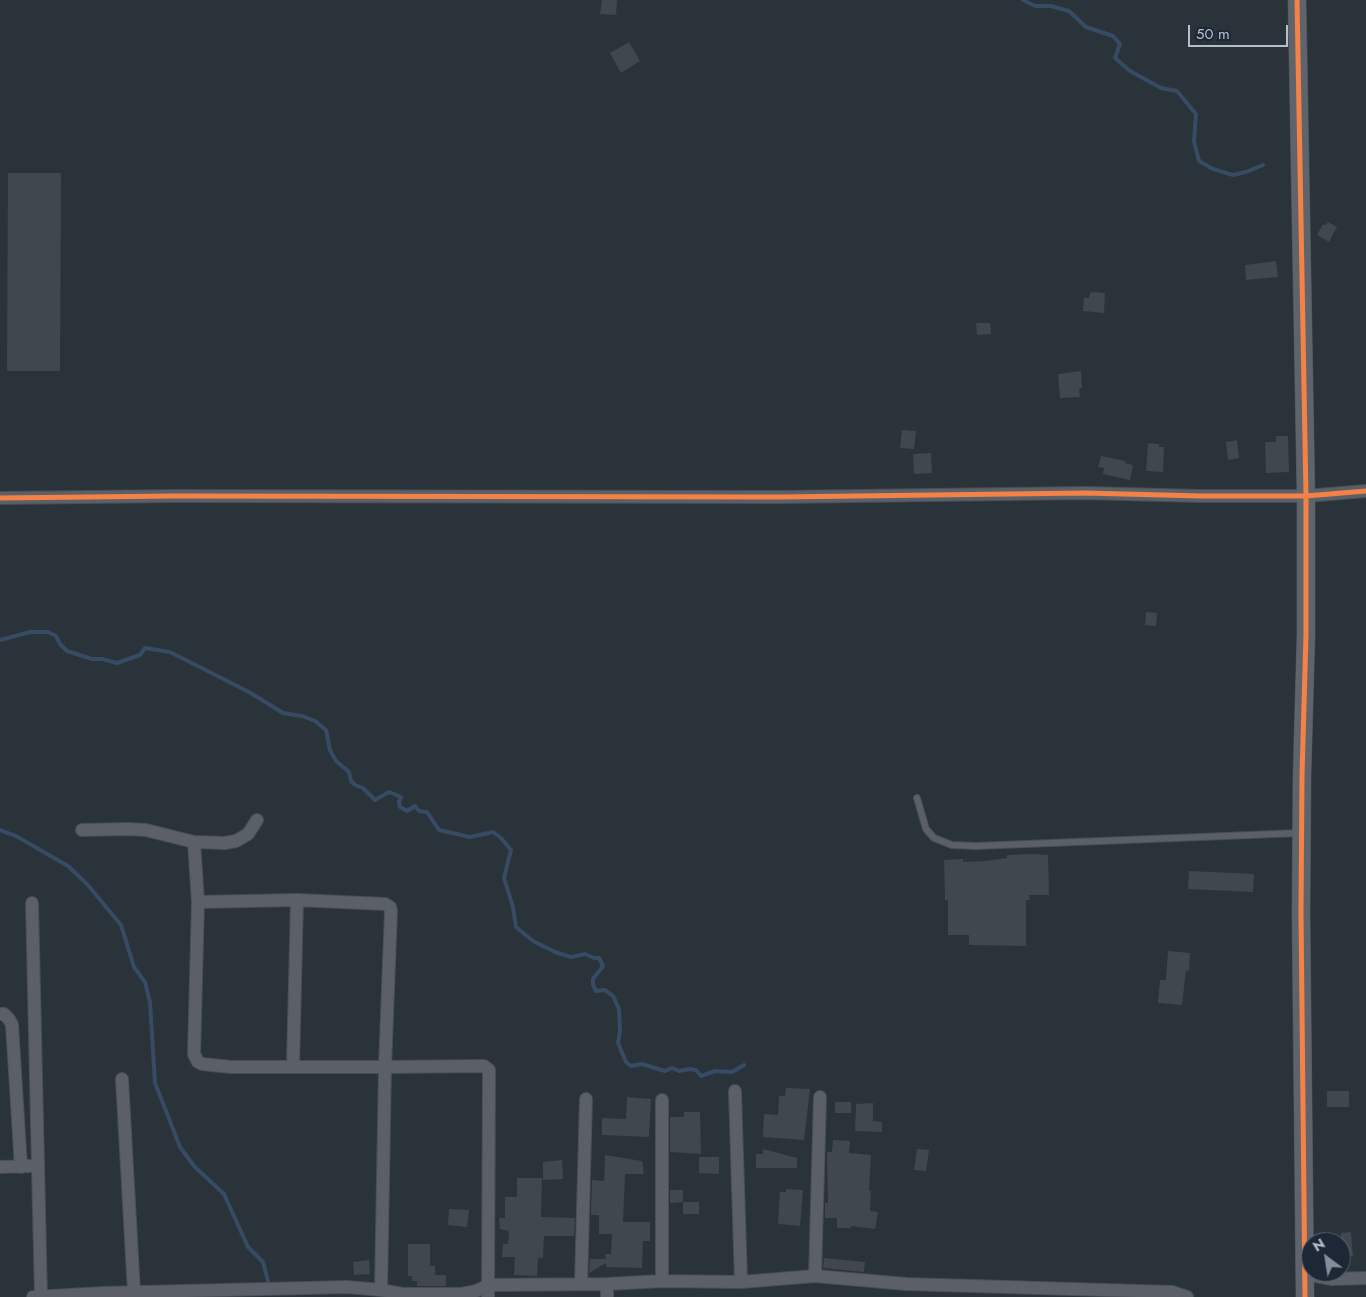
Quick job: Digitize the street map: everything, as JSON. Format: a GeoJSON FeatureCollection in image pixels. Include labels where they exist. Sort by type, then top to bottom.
{"type":"FeatureCollection","features":[{"type":"Feature","properties":{"kind":"street"},"geometry":{"type":"LineString","coordinates":[[1297,0],[1306,496],[1306,634],[1302,833],[1305,1232]]}},
{"type":"Feature","properties":{"kind":"street"},"geometry":{"type":"LineString","coordinates":[[0,498],[174,496],[780,497],[1085,493],[1306,496],[1366,491]]}},
{"type":"Feature","properties":{"kind":"street"},"geometry":{"type":"LineString","coordinates":[[82,830],[146,830],[194,842],[225,843],[236,841],[248,834],[256,820]]}},
{"type":"Feature","properties":{"kind":"street"},"geometry":{"type":"LineString","coordinates":[[194,842],[198,902],[194,1054],[196,1059],[202,1064],[231,1067],[484,1066],[489,1070],[489,1291]]}},
{"type":"Feature","properties":{"kind":"street"},"geometry":{"type":"LineString","coordinates":[[198,902],[297,900],[385,904],[390,907],[381,1290]]}},
{"type":"Feature","properties":{"kind":"street"},"geometry":{"type":"LineString","coordinates":[[293,1066],[297,900]]}},
{"type":"Feature","properties":{"kind":"street"},"geometry":{"type":"LineString","coordinates":[[32,903],[41,1297]]}},
{"type":"Feature","properties":{"kind":"street"},"geometry":{"type":"LineString","coordinates":[[0,1014],[4,1014],[12,1025],[21,1166]]}},
{"type":"Feature","properties":{"kind":"street"},"geometry":{"type":"LineString","coordinates":[[122,1079],[134,1292]]}},
{"type":"Feature","properties":{"kind":"street"},"geometry":{"type":"LineString","coordinates":[[735,1091],[741,1282]]}},
{"type":"Feature","properties":{"kind":"street"},"geometry":{"type":"LineString","coordinates":[[815,1276],[820,1097]]}},
{"type":"Feature","properties":{"kind":"street"},"geometry":{"type":"LineString","coordinates":[[581,1284],[586,1098]]}},
{"type":"Feature","properties":{"kind":"street"},"geometry":{"type":"LineString","coordinates":[[662,1100],[662,1281]]}},
{"type":"Feature","properties":{"kind":"street"},"geometry":{"type":"LineString","coordinates":[[0,1167],[38,1166]]}},
{"type":"Feature","properties":{"kind":"street"},"geometry":{"type":"LineString","coordinates":[[33,1297],[104,1295],[134,1292],[347,1287],[402,1294],[461,1294],[476,1291],[581,1284],[607,1291],[662,1281],[741,1282],[815,1276],[906,1284],[1172,1292],[1187,1297]]}},
{"type":"Feature","properties":{"kind":"street"},"geometry":{"type":"LineString","coordinates":[[1351,1278],[1366,1278]]}},
{"type":"Feature","properties":{"kind":"street"},"geometry":{"type":"LineString","coordinates":[[1305,1282],[1305,1297]]}},
{"type":"Feature","properties":{"kind":"lane"},"geometry":{"type":"LineString","coordinates":[[917,798],[926,829],[934,838],[952,845],[1302,833]]}},
{"type":"Feature","properties":{"kind":"building"},"geometry":{"type":"Polygon","coordinates":[[[602,0],[617,0],[616,15],[600,14],[602,0]]]}},
{"type":"Feature","properties":{"kind":"building"},"geometry":{"type":"Polygon","coordinates":[[[629,42],[640,61],[621,73],[610,53],[629,42]]]}},
{"type":"Feature","properties":{"kind":"building"},"geometry":{"type":"Polygon","coordinates":[[[8,173],[61,173],[60,371],[7,371],[8,173]]]}},
{"type":"Feature","properties":{"kind":"building"},"geometry":{"type":"Polygon","coordinates":[[[1328,222],[1337,227],[1329,242],[1317,235],[1323,224],[1326,225],[1328,222]]]}},
{"type":"Feature","properties":{"kind":"building"},"geometry":{"type":"Polygon","coordinates":[[[1276,261],[1278,277],[1246,280],[1245,265],[1276,261]]]}},
{"type":"Feature","properties":{"kind":"building"},"geometry":{"type":"Polygon","coordinates":[[[1090,293],[1105,293],[1104,313],[1083,311],[1084,298],[1089,298],[1090,293]]]}},
{"type":"Feature","properties":{"kind":"building"},"geometry":{"type":"Polygon","coordinates":[[[976,323],[990,323],[991,334],[977,335],[976,323]]]}},
{"type":"Feature","properties":{"kind":"building"},"geometry":{"type":"Polygon","coordinates":[[[1081,371],[1082,388],[1079,389],[1080,397],[1060,398],[1058,374],[1081,371]]]}},
{"type":"Feature","properties":{"kind":"building"},"geometry":{"type":"Polygon","coordinates":[[[902,430],[916,431],[914,449],[900,448],[902,430]]]}},
{"type":"Feature","properties":{"kind":"building"},"geometry":{"type":"Polygon","coordinates":[[[1276,436],[1288,436],[1289,472],[1266,473],[1265,442],[1276,442],[1276,436]]]}},
{"type":"Feature","properties":{"kind":"building"},"geometry":{"type":"Polygon","coordinates":[[[1237,440],[1239,458],[1228,460],[1226,442],[1237,440]]]}},
{"type":"Feature","properties":{"kind":"building"},"geometry":{"type":"Polygon","coordinates":[[[1148,443],[1159,444],[1159,447],[1164,447],[1163,472],[1146,471],[1148,443]]]}},
{"type":"Feature","properties":{"kind":"building"},"geometry":{"type":"Polygon","coordinates":[[[931,453],[932,473],[914,474],[913,454],[931,453]]]}},
{"type":"Feature","properties":{"kind":"building"},"geometry":{"type":"Polygon","coordinates":[[[1101,456],[1125,461],[1125,463],[1133,465],[1130,480],[1103,474],[1104,468],[1098,467],[1101,456]]]}},
{"type":"Feature","properties":{"kind":"building"},"geometry":{"type":"Polygon","coordinates":[[[1146,612],[1157,613],[1156,626],[1145,625],[1146,612]]]}},
{"type":"Feature","properties":{"kind":"building"},"geometry":{"type":"Polygon","coordinates":[[[1007,855],[1048,855],[1049,895],[1029,895],[1030,900],[1026,900],[1026,946],[969,945],[969,935],[948,935],[948,900],[945,900],[944,860],[963,859],[963,862],[985,861],[1007,858],[1007,855]]]}},
{"type":"Feature","properties":{"kind":"building"},"geometry":{"type":"Polygon","coordinates":[[[1189,871],[1254,874],[1253,892],[1188,889],[1189,871]]]}},
{"type":"Feature","properties":{"kind":"building"},"geometry":{"type":"Polygon","coordinates":[[[1168,951],[1190,953],[1189,971],[1186,970],[1182,1005],[1158,1003],[1160,980],[1166,980],[1168,951]]]}},
{"type":"Feature","properties":{"kind":"building"},"geometry":{"type":"Polygon","coordinates":[[[786,1088],[810,1089],[804,1140],[763,1137],[764,1114],[778,1115],[779,1096],[785,1096],[786,1088]]]}},
{"type":"Feature","properties":{"kind":"building"},"geometry":{"type":"Polygon","coordinates":[[[1327,1091],[1349,1091],[1349,1107],[1327,1107],[1327,1091]]]}},
{"type":"Feature","properties":{"kind":"building"},"geometry":{"type":"Polygon","coordinates":[[[627,1097],[651,1099],[649,1137],[602,1135],[602,1118],[626,1119],[627,1097]]]}},
{"type":"Feature","properties":{"kind":"building"},"geometry":{"type":"Polygon","coordinates":[[[835,1102],[851,1102],[851,1113],[835,1113],[835,1102]]]}},
{"type":"Feature","properties":{"kind":"building"},"geometry":{"type":"Polygon","coordinates":[[[873,1103],[873,1121],[882,1122],[882,1132],[855,1131],[856,1104],[873,1103]]]}},
{"type":"Feature","properties":{"kind":"building"},"geometry":{"type":"Polygon","coordinates":[[[684,1112],[700,1112],[701,1154],[670,1152],[670,1117],[684,1117],[684,1112]]]}},
{"type":"Feature","properties":{"kind":"building"},"geometry":{"type":"Polygon","coordinates":[[[833,1140],[850,1141],[849,1153],[871,1155],[870,1211],[878,1212],[875,1229],[851,1226],[851,1228],[837,1228],[837,1218],[825,1218],[825,1203],[828,1203],[827,1152],[832,1152],[833,1140]]]}},
{"type":"Feature","properties":{"kind":"building"},"geometry":{"type":"Polygon","coordinates":[[[763,1149],[797,1158],[797,1168],[756,1168],[756,1154],[763,1154],[763,1149]]]}},
{"type":"Feature","properties":{"kind":"building"},"geometry":{"type":"Polygon","coordinates":[[[917,1149],[929,1150],[926,1171],[914,1170],[917,1149]]]}},
{"type":"Feature","properties":{"kind":"building"},"geometry":{"type":"Polygon","coordinates":[[[605,1155],[642,1161],[644,1174],[625,1174],[623,1222],[650,1222],[650,1241],[643,1241],[642,1268],[606,1267],[606,1263],[589,1273],[590,1259],[606,1259],[605,1254],[611,1254],[612,1234],[599,1234],[599,1215],[591,1215],[592,1180],[604,1181],[605,1155]]]}},
{"type":"Feature","properties":{"kind":"building"},"geometry":{"type":"Polygon","coordinates":[[[699,1157],[719,1157],[719,1174],[699,1173],[699,1157]]]}},
{"type":"Feature","properties":{"kind":"building"},"geometry":{"type":"Polygon","coordinates":[[[562,1160],[563,1179],[543,1180],[543,1162],[562,1160]]]}},
{"type":"Feature","properties":{"kind":"building"},"geometry":{"type":"Polygon","coordinates":[[[517,1178],[542,1178],[541,1217],[575,1218],[574,1236],[544,1236],[543,1258],[538,1258],[537,1276],[514,1275],[515,1257],[502,1257],[503,1244],[508,1244],[509,1231],[500,1229],[499,1218],[505,1218],[505,1197],[517,1197],[517,1178]]]}},
{"type":"Feature","properties":{"kind":"building"},"geometry":{"type":"Polygon","coordinates":[[[786,1189],[803,1190],[800,1226],[778,1224],[780,1192],[786,1192],[786,1189]]]}},
{"type":"Feature","properties":{"kind":"building"},"geometry":{"type":"Polygon","coordinates":[[[670,1190],[683,1190],[683,1202],[670,1203],[670,1190]]]}},
{"type":"Feature","properties":{"kind":"building"},"geometry":{"type":"Polygon","coordinates":[[[683,1202],[699,1202],[699,1214],[683,1214],[683,1202]]]}},
{"type":"Feature","properties":{"kind":"building"},"geometry":{"type":"Polygon","coordinates":[[[449,1209],[469,1210],[467,1227],[448,1225],[449,1209]]]}},
{"type":"Feature","properties":{"kind":"building"},"geometry":{"type":"Polygon","coordinates":[[[1351,1232],[1353,1256],[1351,1256],[1351,1232]]]}},
{"type":"Feature","properties":{"kind":"building"},"geometry":{"type":"Polygon","coordinates":[[[408,1244],[430,1244],[430,1266],[435,1266],[435,1275],[446,1275],[446,1286],[417,1286],[417,1281],[412,1281],[412,1276],[408,1276],[408,1244]]]}},
{"type":"Feature","properties":{"kind":"building"},"geometry":{"type":"Polygon","coordinates":[[[824,1258],[865,1262],[864,1272],[823,1268],[824,1258]]]}},
{"type":"Feature","properties":{"kind":"building"},"geometry":{"type":"Polygon","coordinates":[[[369,1260],[370,1274],[354,1275],[353,1262],[369,1260]]]}},
{"type":"Feature","properties":{"kind":"waterway"},"geometry":{"type":"LineString","coordinates":[[1023,0],[1035,6],[1051,6],[1069,11],[1086,27],[1113,36],[1120,44],[1115,58],[1130,71],[1161,88],[1177,91],[1196,114],[1194,141],[1199,161],[1213,169],[1233,175],[1263,165]]}},
{"type":"Feature","properties":{"kind":"waterway"},"geometry":{"type":"LineString","coordinates":[[0,640],[30,632],[48,632],[56,636],[60,644],[67,651],[92,659],[102,659],[117,663],[140,655],[145,648],[170,652],[249,692],[283,713],[302,716],[315,721],[326,730],[330,750],[336,761],[349,772],[351,781],[363,788],[375,800],[389,792],[401,797],[400,807],[407,811],[415,806],[419,811],[427,812],[439,830],[470,837],[493,832],[501,838],[511,850],[504,878],[513,907],[516,927],[533,941],[555,952],[571,957],[585,954],[599,958],[603,966],[593,979],[593,985],[596,991],[605,990],[613,996],[619,1009],[620,1031],[618,1043],[626,1062],[631,1066],[642,1064],[665,1071],[672,1068],[679,1071],[696,1070],[701,1076],[715,1071],[732,1072],[744,1065]]}},
{"type":"Feature","properties":{"kind":"waterway"},"geometry":{"type":"LineString","coordinates":[[0,830],[16,836],[68,866],[87,884],[121,925],[134,967],[145,982],[150,1002],[155,1083],[180,1147],[194,1166],[224,1194],[248,1247],[263,1262],[268,1281]]}},
{"type":"Feature","properties":{"kind":"cycle path"},"geometry":{"type":"LineString","coordinates":[[1297,0],[1306,496],[1306,634],[1301,912],[1305,1297]]}},
{"type":"Feature","properties":{"kind":"cycle path"},"geometry":{"type":"LineString","coordinates":[[0,498],[174,496],[780,497],[1085,493],[1306,496],[1366,491]]}}]}
